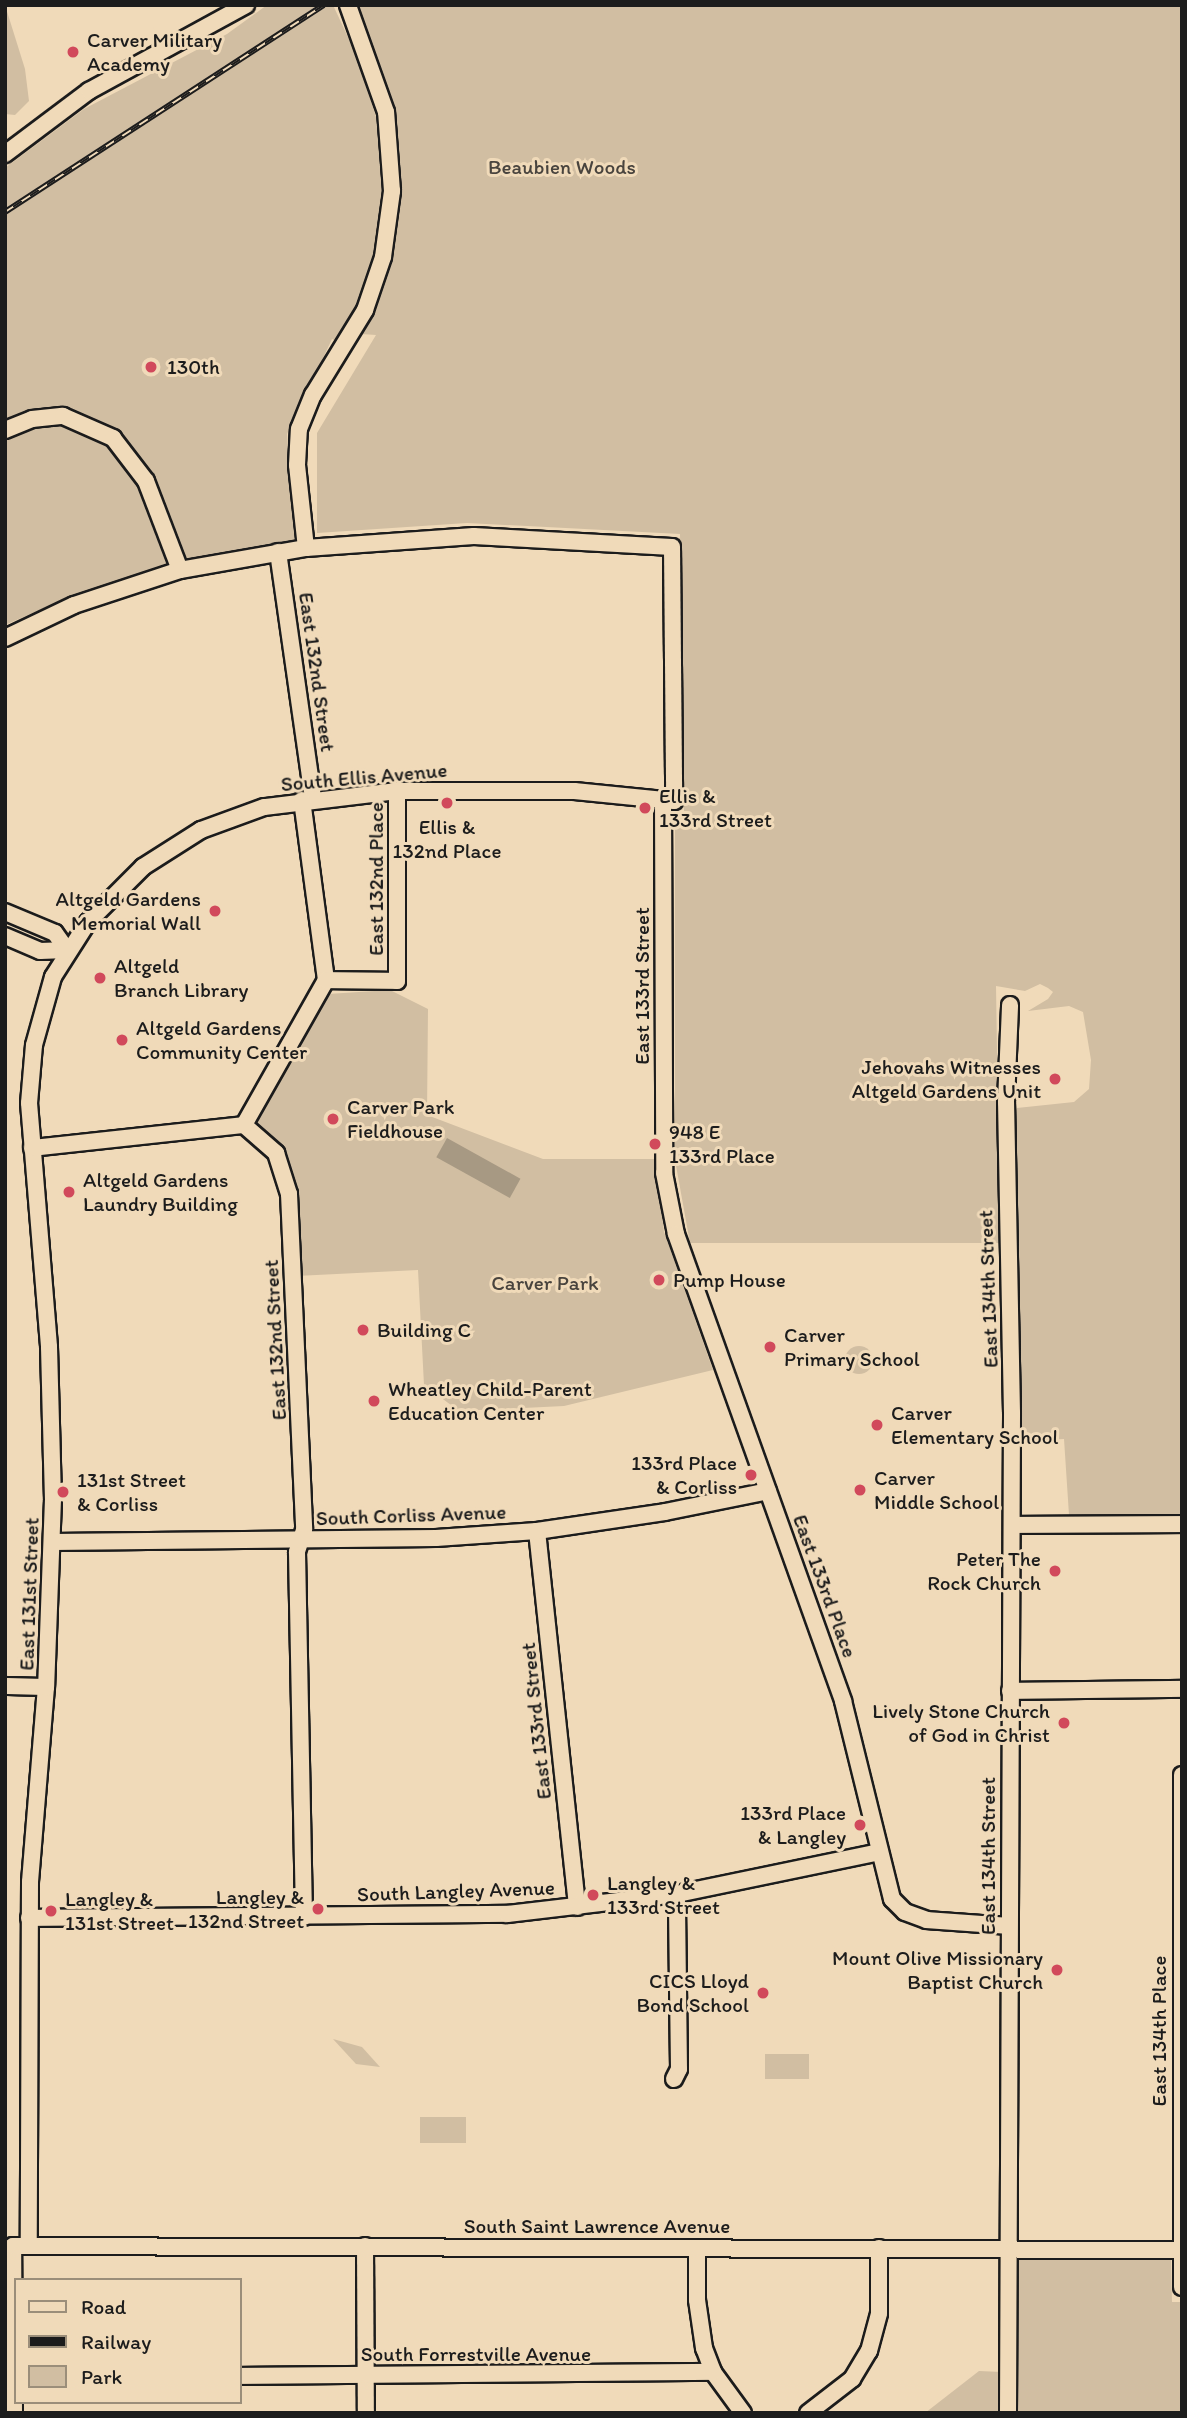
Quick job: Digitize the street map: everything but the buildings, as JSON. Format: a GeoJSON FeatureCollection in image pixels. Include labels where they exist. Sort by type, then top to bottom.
{"type":"FeatureCollection","features":[{"type":"Feature","properties":{"kind":"street"},"geometry":{"type":"LineString","coordinates":[[5,154],[89,91],[246,5]]}},
{"type":"Feature","properties":{"kind":"street"},"geometry":{"type":"LineString","coordinates":[[5,638],[74,605],[180,570],[306,548],[297,465],[299,429],[313,395],[365,310],[383,257],[391,201],[386,112],[348,5]]}},
{"type":"Feature","properties":{"kind":"street"},"geometry":{"type":"LineString","coordinates":[[5,430],[48,416],[81,421],[113,438],[136,464],[180,570]]}},
{"type":"Feature","properties":{"kind":"street","name":"East 133rd Street"},"geometry":{"type":"LineString","coordinates":[[306,548],[474,536],[672,547],[664,1173]]}},
{"type":"Feature","properties":{"kind":"street","name":"East 132nd Street"},"geometry":{"type":"LineString","coordinates":[[278,552],[308,799],[326,981]]}},
{"type":"Feature","properties":{"kind":"street","name":"South Ellis Avenue"},"geometry":{"type":"LineString","coordinates":[[67,950],[118,891],[169,848],[232,816],[308,799],[397,791],[574,791],[669,800]]}},
{"type":"Feature","properties":{"kind":"street","name":"East 132nd Place"},"geometry":{"type":"LineString","coordinates":[[326,981],[397,981],[397,791]]}},
{"type":"Feature","properties":{"kind":"street"},"geometry":{"type":"LineString","coordinates":[[5,912],[55,933],[67,950]]}},
{"type":"Feature","properties":{"kind":"street"},"geometry":{"type":"LineString","coordinates":[[5,936],[40,951],[67,950]]}},
{"type":"Feature","properties":{"kind":"street","name":"East 131st Street"},"geometry":{"type":"LineString","coordinates":[[20,2278],[29,1918],[46,1687],[52,1542],[49,1347],[32,1149],[34,1045],[53,977],[67,950]]}},
{"type":"Feature","properties":{"kind":"street"},"geometry":{"type":"LineString","coordinates":[[32,1149],[244,1125],[326,981]]}},
{"type":"Feature","properties":{"kind":"street","name":"East 134th Street"},"geometry":{"type":"LineString","coordinates":[[1008,2413],[1012,1525],[1006,1116],[1010,1005]]}},
{"type":"Feature","properties":{"kind":"street","name":"East 132nd Street"},"geometry":{"type":"LineString","coordinates":[[244,1125],[276,1153],[289,1194],[302,1540],[297,1552],[304,1917]]}},
{"type":"Feature","properties":{"kind":"street","name":"East 133rd Place"},"geometry":{"type":"LineString","coordinates":[[664,1173],[676,1234],[843,1701],[888,1889],[905,1912],[927,1920],[1009,1926]]}},
{"type":"Feature","properties":{"kind":"street","name":"South Corliss Avenue"},"geometry":{"type":"LineString","coordinates":[[52,1542],[302,1540],[537,1531],[665,1512],[768,1491]]}},
{"type":"Feature","properties":{"kind":"street"},"geometry":{"type":"LineString","coordinates":[[1012,1525],[1182,1524]]}},
{"type":"Feature","properties":{"kind":"street","name":"East 133rd Street"},"geometry":{"type":"LineString","coordinates":[[537,1531],[577,1907]]}},
{"type":"Feature","properties":{"kind":"street"},"geometry":{"type":"LineString","coordinates":[[5,1686],[46,1687]]}},
{"type":"Feature","properties":{"kind":"street"},"geometry":{"type":"LineString","coordinates":[[1010,1691],[1182,1689]]}},
{"type":"Feature","properties":{"kind":"street","name":"East 134th Place"},"geometry":{"type":"LineString","coordinates":[[1182,1775],[1182,2287]]}},
{"type":"Feature","properties":{"kind":"street","name":"South Langley Avenue"},"geometry":{"type":"LineString","coordinates":[[29,1918],[507,1914],[677,1894],[880,1852]]}},
{"type":"Feature","properties":{"kind":"street"},"geometry":{"type":"LineString","coordinates":[[674,2079],[679,2070],[677,1894]]}},
{"type":"Feature","properties":{"kind":"street","name":"South Saint Lawrence Avenue"},"geometry":{"type":"LineString","coordinates":[[21,2246],[1008,2246],[1181,2250]]}},
{"type":"Feature","properties":{"kind":"street"},"geometry":{"type":"LineString","coordinates":[[365,2246],[366,2413]]}},
{"type":"Feature","properties":{"kind":"street"},"geometry":{"type":"LineString","coordinates":[[697,2248],[699,2322],[713,2372],[743,2413]]}},
{"type":"Feature","properties":{"kind":"street"},"geometry":{"type":"LineString","coordinates":[[808,2413],[852,2379],[869,2351],[878,2323],[879,2248]]}},
{"type":"Feature","properties":{"kind":"street","name":"South Forrestville Avenue"},"geometry":{"type":"LineString","coordinates":[[242,2376],[713,2372]]}},
{"type":"Feature","properties":{"kind":"green space"},"geometry":{"type":"Polygon","coordinates":[[[5,5],[25,69],[29,101],[15,115],[5,114],[5,5]]]}},
{"type":"Feature","properties":{"kind":"green space"},"geometry":{"type":"Polygon","coordinates":[[[267,5],[333,5],[354,50],[379,126],[383,194],[377,247],[361,297],[336,341],[332,339],[287,434],[297,544],[183,563],[155,482],[123,437],[86,415],[54,410],[5,419],[5,168],[84,109],[227,34],[267,5]]]}},
{"type":"Feature","properties":{"kind":"green space","name":"Beaubien Woods"},"geometry":{"type":"Polygon","coordinates":[[[358,5],[1182,5],[1182,1514],[1069,1515],[1064,1439],[1017,1442],[1011,1121],[1017,1108],[1074,1102],[1089,1089],[1091,1060],[1083,1012],[1069,1006],[1028,1011],[1048,999],[1053,992],[1048,988],[1040,984],[1025,991],[996,986],[1000,1243],[690,1243],[675,1160],[675,819],[684,812],[680,534],[467,523],[317,533],[317,433],[376,335],[361,334],[388,268],[398,221],[401,174],[397,128],[358,5]]]}},
{"type":"Feature","properties":{"kind":"green space"},"geometry":{"type":"Polygon","coordinates":[[[46,423],[74,427],[100,438],[120,455],[136,479],[168,563],[69,597],[5,625],[5,437],[46,423]]]}},
{"type":"Feature","properties":{"kind":"green space","name":"Carver Park"},"geometry":{"type":"Polygon","coordinates":[[[390,990],[428,1009],[427,1115],[543,1159],[655,1159],[664,1232],[713,1370],[564,1406],[459,1411],[424,1385],[418,1270],[296,1276],[292,1193],[255,1121],[328,994],[390,990]]]}},
{"type":"Feature","properties":{"kind":"green space"},"geometry":{"type":"Polygon","coordinates":[[[859,1346],[869,1350],[873,1360],[869,1370],[859,1374],[849,1370],[845,1360],[849,1350],[859,1346]]]}},
{"type":"Feature","properties":{"kind":"green space"},"geometry":{"type":"Polygon","coordinates":[[[333,2039],[362,2047],[380,2067],[356,2064],[333,2039]]]}},
{"type":"Feature","properties":{"kind":"green space"},"geometry":{"type":"Polygon","coordinates":[[[765,2054],[809,2054],[809,2079],[765,2079],[765,2054]]]}},
{"type":"Feature","properties":{"kind":"green space"},"geometry":{"type":"Polygon","coordinates":[[[420,2117],[466,2117],[466,2143],[420,2143],[420,2117]]]}},
{"type":"Feature","properties":{"kind":"green space"},"geometry":{"type":"Polygon","coordinates":[[[1022,2252],[1171,2258],[1172,2302],[1182,2302],[1182,2413],[1011,2413],[1012,2260],[1022,2252]]]}},
{"type":"Feature","properties":{"kind":"green space"},"geometry":{"type":"Polygon","coordinates":[[[979,2371],[1002,2372],[1003,2413],[925,2413],[979,2371]]]}},
{"type":"Feature","properties":{"kind":"shaded area"},"geometry":{"type":"Polygon","coordinates":[[[447,1138],[520,1179],[510,1198],[436,1157],[447,1138]]]}},
{"type":"Feature","properties":{"kind":"railway"},"geometry":{"type":"LineString","coordinates":[[5,212],[324,5]]}},
{"type":"Feature","properties":{"kind":"place","name":"Carver Military Academy"},"geometry":{"type":"Point","coordinates":[73,52]}},
{"type":"Feature","properties":{"kind":"place","name":"130th"},"geometry":{"type":"Point","coordinates":[151,367]}},
{"type":"Feature","properties":{"kind":"place","name":"Ellis & 132nd Place"},"geometry":{"type":"Point","coordinates":[447,803]}},
{"type":"Feature","properties":{"kind":"place","name":"Ellis & 133rd Street"},"geometry":{"type":"Point","coordinates":[645,808]}},
{"type":"Feature","properties":{"kind":"place","name":"Altgeld Gardens Memorial Wall"},"geometry":{"type":"Point","coordinates":[215,911]}},
{"type":"Feature","properties":{"kind":"place","name":"Altgeld Branch Library"},"geometry":{"type":"Point","coordinates":[100,978]}},
{"type":"Feature","properties":{"kind":"place","name":"Altgeld Gardens Community Center"},"geometry":{"type":"Point","coordinates":[122,1040]}},
{"type":"Feature","properties":{"kind":"place","name":"Jehovahs Witnesses Altgeld Gardens Unit"},"geometry":{"type":"Point","coordinates":[1055,1079]}},
{"type":"Feature","properties":{"kind":"place","name":"Carver Park Fieldhouse"},"geometry":{"type":"Point","coordinates":[333,1119]}},
{"type":"Feature","properties":{"kind":"place","name":"948 E 133rd Place"},"geometry":{"type":"Point","coordinates":[655,1144]}},
{"type":"Feature","properties":{"kind":"place","name":"Altgeld Gardens Laundry Building"},"geometry":{"type":"Point","coordinates":[69,1192]}},
{"type":"Feature","properties":{"kind":"place","name":"Pump House"},"geometry":{"type":"Point","coordinates":[659,1280]}},
{"type":"Feature","properties":{"kind":"place","name":"Building C"},"geometry":{"type":"Point","coordinates":[363,1330]}},
{"type":"Feature","properties":{"kind":"place","name":"Carver Primary School"},"geometry":{"type":"Point","coordinates":[770,1347]}},
{"type":"Feature","properties":{"kind":"place","name":"Wheatley Child-Parent Education Center"},"geometry":{"type":"Point","coordinates":[374,1401]}},
{"type":"Feature","properties":{"kind":"place","name":"Carver Elementary School"},"geometry":{"type":"Point","coordinates":[877,1425]}},
{"type":"Feature","properties":{"kind":"place","name":"133rd Place & Corliss"},"geometry":{"type":"Point","coordinates":[751,1475]}},
{"type":"Feature","properties":{"kind":"place","name":"Carver Middle School"},"geometry":{"type":"Point","coordinates":[860,1490]}},
{"type":"Feature","properties":{"kind":"place","name":"131st Street & Corliss"},"geometry":{"type":"Point","coordinates":[63,1492]}},
{"type":"Feature","properties":{"kind":"place","name":"Peter The Rock Church"},"geometry":{"type":"Point","coordinates":[1055,1571]}},
{"type":"Feature","properties":{"kind":"place","name":"Lively Stone Church of God in Christ"},"geometry":{"type":"Point","coordinates":[1064,1723]}},
{"type":"Feature","properties":{"kind":"place","name":"133rd Place & Langley"},"geometry":{"type":"Point","coordinates":[860,1825]}},
{"type":"Feature","properties":{"kind":"place","name":"Langley & 133rd Street"},"geometry":{"type":"Point","coordinates":[593,1895]}},
{"type":"Feature","properties":{"kind":"place","name":"Langley & 132nd Street"},"geometry":{"type":"Point","coordinates":[318,1909]}},
{"type":"Feature","properties":{"kind":"place","name":"Langley & 131st Street"},"geometry":{"type":"Point","coordinates":[51,1911]}},
{"type":"Feature","properties":{"kind":"place","name":"Mount Olive Missionary Baptist Church"},"geometry":{"type":"Point","coordinates":[1057,1970]}},
{"type":"Feature","properties":{"kind":"place","name":"CICS Lloyd Bond School"},"geometry":{"type":"Point","coordinates":[763,1993]}}]}
